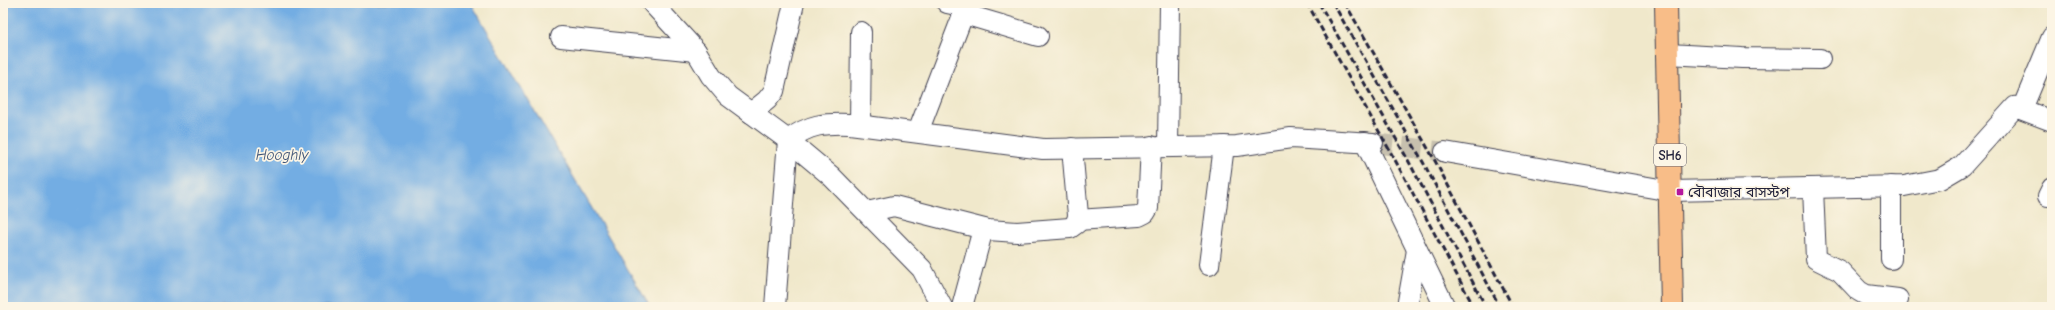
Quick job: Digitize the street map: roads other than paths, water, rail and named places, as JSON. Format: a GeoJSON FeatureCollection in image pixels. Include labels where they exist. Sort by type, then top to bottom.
{"type":"FeatureCollection","features":[{"type":"Feature","properties":{"kind":"main road","name":"SH6"},"geometry":{"type":"LineString","coordinates":[[1666,3],[1671,192],[1672,307]]}},
{"type":"Feature","properties":{"kind":"street"},"geometry":{"type":"LineString","coordinates":[[652,3],[696,51],[721,89],[788,140],[831,176],[922,269],[942,307]]}},
{"type":"Feature","properties":{"kind":"street"},"geometry":{"type":"LineString","coordinates":[[751,113],[767,100],[774,91],[794,3]]}},
{"type":"Feature","properties":{"kind":"street"},"geometry":{"type":"LineString","coordinates":[[947,3],[967,8],[1038,36]]}},
{"type":"Feature","properties":{"kind":"street"},"geometry":{"type":"LineString","coordinates":[[867,212],[894,206],[983,229],[1017,232],[1070,228],[1077,220],[1139,216],[1145,213],[1148,208],[1159,146],[1170,3]]}},
{"type":"Feature","properties":{"kind":"street"},"geometry":{"type":"LineString","coordinates":[[918,132],[967,8]]}},
{"type":"Feature","properties":{"kind":"street"},"geometry":{"type":"LineString","coordinates":[[860,125],[861,32]]}},
{"type":"Feature","properties":{"kind":"street"},"geometry":{"type":"LineString","coordinates":[[561,37],[696,51]]}},
{"type":"Feature","properties":{"kind":"street"},"geometry":{"type":"LineString","coordinates":[[2022,109],[2052,37]]}},
{"type":"Feature","properties":{"kind":"street"},"geometry":{"type":"LineString","coordinates":[[1668,54],[1742,58],[1820,59]]}},
{"type":"Feature","properties":{"kind":"street"},"geometry":{"type":"LineString","coordinates":[[1445,152],[1671,192],[1904,186],[1940,180],[1962,166],[2011,109],[2015,107],[2052,121]]}},
{"type":"Feature","properties":{"kind":"street"},"geometry":{"type":"LineString","coordinates":[[775,307],[788,140],[800,131],[821,124],[860,125],[1043,149],[1224,146],[1291,138],[1369,142],[1417,250],[1445,307]]}},
{"type":"Feature","properties":{"kind":"street"},"geometry":{"type":"LineString","coordinates":[[1209,265],[1224,146]]}},
{"type":"Feature","properties":{"kind":"street"},"geometry":{"type":"LineString","coordinates":[[1072,148],[1077,220]]}},
{"type":"Feature","properties":{"kind":"street"},"geometry":{"type":"LineString","coordinates":[[1891,186],[1891,259]]}},
{"type":"Feature","properties":{"kind":"street"},"geometry":{"type":"LineString","coordinates":[[1813,188],[1816,258],[1840,271],[1859,291],[1866,295],[1898,299]]}},
{"type":"Feature","properties":{"kind":"street"},"geometry":{"type":"LineString","coordinates":[[962,307],[983,229]]}},
{"type":"Feature","properties":{"kind":"street"},"geometry":{"type":"LineString","coordinates":[[1407,307],[1417,250]]}},
{"type":"Feature","properties":{"kind":"water","name":"Hooghly"},"geometry":{"type":"Polygon","coordinates":[[[3,3],[471,3],[650,307],[3,307],[3,3]]]}},
{"type":"Feature","properties":{"kind":"tunnel"},"geometry":{"type":"LineString","coordinates":[[1373,143],[1445,152]]}},
{"type":"Feature","properties":{"kind":"railway"},"geometry":{"type":"LineString","coordinates":[[1307,3],[1395,160],[1474,307]]}},
{"type":"Feature","properties":{"kind":"railway"},"geometry":{"type":"LineString","coordinates":[[1319,3],[1408,160],[1486,307]]}},
{"type":"Feature","properties":{"kind":"railway"},"geometry":{"type":"LineString","coordinates":[[1333,3],[1423,162],[1500,307]]}},
{"type":"Feature","properties":{"kind":"railway"},"geometry":{"type":"LineString","coordinates":[[1345,3],[1434,159],[1513,307]]}},
{"type":"Feature","properties":{"kind":"place","name":"বৌবাজার বাসস্টপ"},"geometry":{"type":"Point","coordinates":[1680,192]}}]}
